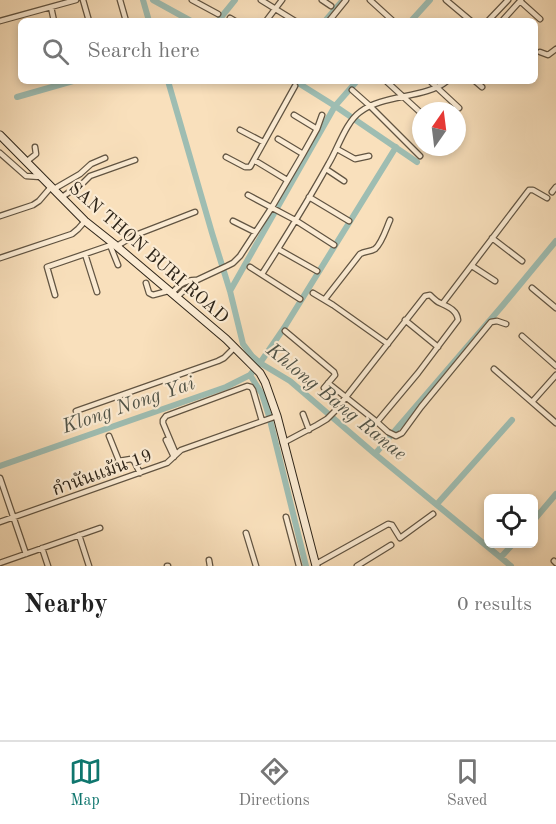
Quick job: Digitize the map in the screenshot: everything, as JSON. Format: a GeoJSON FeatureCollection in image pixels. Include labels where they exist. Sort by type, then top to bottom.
{"type":"FeatureCollection","features":[{"type":"Feature","properties":{"kind":"street"},"geometry":{"type":"LineString","coordinates":[[0,21],[76,0]]}},
{"type":"Feature","properties":{"kind":"street"},"geometry":{"type":"LineString","coordinates":[[83,0],[87,18]]}},
{"type":"Feature","properties":{"kind":"street"},"geometry":{"type":"LineString","coordinates":[[120,0],[125,18]]}},
{"type":"Feature","properties":{"kind":"street"},"geometry":{"type":"LineString","coordinates":[[192,0],[218,14]]}},
{"type":"Feature","properties":{"kind":"street"},"geometry":{"type":"LineString","coordinates":[[261,0],[290,18]]}},
{"type":"Feature","properties":{"kind":"street"},"geometry":{"type":"LineString","coordinates":[[268,18],[282,0]]}},
{"type":"Feature","properties":{"kind":"street"},"geometry":{"type":"LineString","coordinates":[[322,0],[331,6]]}},
{"type":"Feature","properties":{"kind":"street"},"geometry":{"type":"LineString","coordinates":[[332,18],[346,0]]}},
{"type":"Feature","properties":{"kind":"street"},"geometry":{"type":"LineString","coordinates":[[370,0],[390,18]]}},
{"type":"Feature","properties":{"kind":"street"},"geometry":{"type":"LineString","coordinates":[[446,0],[467,18]]}},
{"type":"Feature","properties":{"kind":"street"},"geometry":{"type":"LineString","coordinates":[[491,18],[508,0]]}},
{"type":"Feature","properties":{"kind":"street"},"geometry":{"type":"LineString","coordinates":[[505,18],[521,1],[540,19]]}},
{"type":"Feature","properties":{"kind":"street"},"geometry":{"type":"LineString","coordinates":[[51,7],[53,18]]}},
{"type":"Feature","properties":{"kind":"street"},"geometry":{"type":"LineString","coordinates":[[540,52],[548,55],[556,49]]}},
{"type":"Feature","properties":{"kind":"street"},"geometry":{"type":"LineString","coordinates":[[389,84],[412,104]]}},
{"type":"Feature","properties":{"kind":"street"},"geometry":{"type":"LineString","coordinates":[[434,84],[453,102]]}},
{"type":"Feature","properties":{"kind":"street"},"geometry":{"type":"LineString","coordinates":[[262,274],[326,169],[354,117],[370,106],[442,84]]}},
{"type":"Feature","properties":{"kind":"street"},"geometry":{"type":"LineString","coordinates":[[478,84],[482,87]]}},
{"type":"Feature","properties":{"kind":"street"},"geometry":{"type":"LineString","coordinates":[[226,157],[245,167],[250,167],[295,86]]}},
{"type":"Feature","properties":{"kind":"street"},"geometry":{"type":"LineString","coordinates":[[352,90],[412,148]]}},
{"type":"Feature","properties":{"kind":"street"},"geometry":{"type":"LineString","coordinates":[[294,115],[317,129]]}},
{"type":"Feature","properties":{"kind":"street"},"geometry":{"type":"LineString","coordinates":[[146,283],[149,293],[155,296],[172,294],[182,283],[192,279],[197,280],[235,261],[274,208],[287,180],[317,129],[322,115]]}},
{"type":"Feature","properties":{"kind":"street"},"geometry":{"type":"LineString","coordinates":[[240,130],[263,142]]}},
{"type":"Feature","properties":{"kind":"street","name":"SAN THON BURI ROAD"},"geometry":{"type":"LineString","coordinates":[[0,135],[85,221],[235,347],[260,373],[265,382],[269,419],[283,443],[316,565]]}},
{"type":"Feature","properties":{"kind":"street"},"geometry":{"type":"LineString","coordinates":[[278,139],[303,154]]}},
{"type":"Feature","properties":{"kind":"street"},"geometry":{"type":"LineString","coordinates":[[26,162],[36,154],[35,147]]}},
{"type":"Feature","properties":{"kind":"street"},"geometry":{"type":"LineString","coordinates":[[337,149],[355,159],[369,156]]}},
{"type":"Feature","properties":{"kind":"street"},"geometry":{"type":"LineString","coordinates":[[0,153],[26,176],[41,177]]}},
{"type":"Feature","properties":{"kind":"street"},"geometry":{"type":"LineString","coordinates":[[0,216],[33,205],[52,188],[80,174],[90,164],[105,158]]}},
{"type":"Feature","properties":{"kind":"street"},"geometry":{"type":"LineString","coordinates":[[62,197],[90,176],[135,159]]}},
{"type":"Feature","properties":{"kind":"street"},"geometry":{"type":"LineString","coordinates":[[254,160],[287,180]]}},
{"type":"Feature","properties":{"kind":"street"},"geometry":{"type":"LineString","coordinates":[[326,169],[344,181]]}},
{"type":"Feature","properties":{"kind":"street"},"geometry":{"type":"LineString","coordinates":[[443,303],[529,190],[547,198]]}},
{"type":"Feature","properties":{"kind":"street"},"geometry":{"type":"LineString","coordinates":[[248,195],[282,212],[334,245]]}},
{"type":"Feature","properties":{"kind":"street"},"geometry":{"type":"LineString","coordinates":[[309,197],[349,220]]}},
{"type":"Feature","properties":{"kind":"street"},"geometry":{"type":"LineString","coordinates":[[55,295],[47,267],[114,245],[195,212]]}},
{"type":"Feature","properties":{"kind":"street"},"geometry":{"type":"LineString","coordinates":[[325,299],[360,254],[377,248],[390,220]]}},
{"type":"Feature","properties":{"kind":"street"},"geometry":{"type":"LineString","coordinates":[[0,258],[72,234],[85,221]]}},
{"type":"Feature","properties":{"kind":"street"},"geometry":{"type":"LineString","coordinates":[[233,221],[255,232]]}},
{"type":"Feature","properties":{"kind":"street"},"geometry":{"type":"LineString","coordinates":[[492,238],[522,261]]}},
{"type":"Feature","properties":{"kind":"street"},"geometry":{"type":"LineString","coordinates":[[114,245],[118,265]]}},
{"type":"Feature","properties":{"kind":"street"},"geometry":{"type":"LineString","coordinates":[[278,249],[317,272]]}},
{"type":"Feature","properties":{"kind":"street"},"geometry":{"type":"LineString","coordinates":[[85,254],[97,292]]}},
{"type":"Feature","properties":{"kind":"street"},"geometry":{"type":"LineString","coordinates":[[472,266],[495,281]]}},
{"type":"Feature","properties":{"kind":"street"},"geometry":{"type":"LineString","coordinates":[[250,267],[300,299]]}},
{"type":"Feature","properties":{"kind":"street"},"geometry":{"type":"LineString","coordinates":[[532,288],[556,308]]}},
{"type":"Feature","properties":{"kind":"street"},"geometry":{"type":"LineString","coordinates":[[313,293],[325,299],[387,344]]}},
{"type":"Feature","properties":{"kind":"street"},"geometry":{"type":"LineString","coordinates":[[283,443],[327,419],[335,411],[405,320],[425,296],[430,295],[457,314],[459,318],[455,326],[377,422]]}},
{"type":"Feature","properties":{"kind":"street"},"geometry":{"type":"LineString","coordinates":[[405,320],[438,347]]}},
{"type":"Feature","properties":{"kind":"street"},"geometry":{"type":"LineString","coordinates":[[328,383],[396,436],[402,433],[420,407],[491,322],[506,324]]}},
{"type":"Feature","properties":{"kind":"street"},"geometry":{"type":"LineString","coordinates":[[285,332],[334,372],[335,375],[324,388]]}},
{"type":"Feature","properties":{"kind":"street"},"geometry":{"type":"LineString","coordinates":[[522,336],[556,366]]}},
{"type":"Feature","properties":{"kind":"street"},"geometry":{"type":"LineString","coordinates":[[76,411],[218,362],[235,347]]}},
{"type":"Feature","properties":{"kind":"street"},"geometry":{"type":"LineString","coordinates":[[494,369],[556,423]]}},
{"type":"Feature","properties":{"kind":"street"},"geometry":{"type":"LineString","coordinates":[[532,402],[556,375]]}},
{"type":"Feature","properties":{"kind":"street"},"geometry":{"type":"LineString","coordinates":[[175,455],[163,423],[166,416],[247,386],[251,387],[269,419]]}},
{"type":"Feature","properties":{"kind":"street"},"geometry":{"type":"LineString","coordinates":[[303,414],[309,430]]}},
{"type":"Feature","properties":{"kind":"street","name":"กำนันแม้น 19"},"geometry":{"type":"LineString","coordinates":[[0,522],[167,463],[181,450],[269,419]]}},
{"type":"Feature","properties":{"kind":"street"},"geometry":{"type":"LineString","coordinates":[[109,436],[119,461]]}},
{"type":"Feature","properties":{"kind":"street"},"geometry":{"type":"LineString","coordinates":[[166,440],[175,455]]}},
{"type":"Feature","properties":{"kind":"street"},"geometry":{"type":"LineString","coordinates":[[104,475],[119,461],[132,460],[140,473]]}},
{"type":"Feature","properties":{"kind":"street"},"geometry":{"type":"LineString","coordinates":[[0,478],[26,554]]}},
{"type":"Feature","properties":{"kind":"street"},"geometry":{"type":"LineString","coordinates":[[316,565],[388,524],[392,525],[400,538],[433,514]]}},
{"type":"Feature","properties":{"kind":"street"},"geometry":{"type":"LineString","coordinates":[[286,518],[299,566]]}},
{"type":"Feature","properties":{"kind":"street"},"geometry":{"type":"LineString","coordinates":[[3,563],[100,528]]}},
{"type":"Feature","properties":{"kind":"street"},"geometry":{"type":"LineString","coordinates":[[246,533],[256,566]]}},
{"type":"Feature","properties":{"kind":"street"},"geometry":{"type":"LineString","coordinates":[[79,535],[89,566]]}},
{"type":"Feature","properties":{"kind":"street"},"geometry":{"type":"LineString","coordinates":[[357,566],[391,545]]}},
{"type":"Feature","properties":{"kind":"street"},"geometry":{"type":"LineString","coordinates":[[42,548],[48,566]]}},
{"type":"Feature","properties":{"kind":"waterway","name":"Khlong Bang Ranae"},"geometry":{"type":"LineString","coordinates":[[143,0],[148,18]]}},
{"type":"Feature","properties":{"kind":"waterway"},"geometry":{"type":"LineString","coordinates":[[153,0],[186,18]]}},
{"type":"Feature","properties":{"kind":"waterway"},"geometry":{"type":"LineString","coordinates":[[220,18],[235,0]]}},
{"type":"Feature","properties":{"kind":"waterway"},"geometry":{"type":"LineString","coordinates":[[328,18],[343,0]]}},
{"type":"Feature","properties":{"kind":"waterway"},"geometry":{"type":"LineString","coordinates":[[414,18],[430,0]]}},
{"type":"Feature","properties":{"kind":"waterway"},"geometry":{"type":"LineString","coordinates":[[17,97],[62,84]]}},
{"type":"Feature","properties":{"kind":"waterway","name":"Khlong Bang Ranae"},"geometry":{"type":"LineString","coordinates":[[169,84],[230,291],[243,344],[260,363],[290,381],[511,566]]}},
{"type":"Feature","properties":{"kind":"waterway"},"geometry":{"type":"LineString","coordinates":[[300,84],[417,162]]}},
{"type":"Feature","properties":{"kind":"waterway"},"geometry":{"type":"LineString","coordinates":[[230,291],[335,106],[354,84]]}},
{"type":"Feature","properties":{"kind":"waterway","name":"Klong Nong Yai"},"geometry":{"type":"LineString","coordinates":[[0,466],[226,387],[250,375],[284,328],[396,147]]}},
{"type":"Feature","properties":{"kind":"waterway"},"geometry":{"type":"LineString","coordinates":[[375,454],[556,241]]}},
{"type":"Feature","properties":{"kind":"waterway"},"geometry":{"type":"LineString","coordinates":[[250,375],[262,394],[269,416],[306,566]]}},
{"type":"Feature","properties":{"kind":"waterway"},"geometry":{"type":"LineString","coordinates":[[437,504],[512,420]]}},
{"type":"Feature","properties":{"kind":"waterway"},"geometry":{"type":"LineString","coordinates":[[538,515],[556,494]]}},
{"type":"Feature","properties":{"kind":"waterway"},"geometry":{"type":"LineString","coordinates":[[501,557],[509,548]]}}]}
